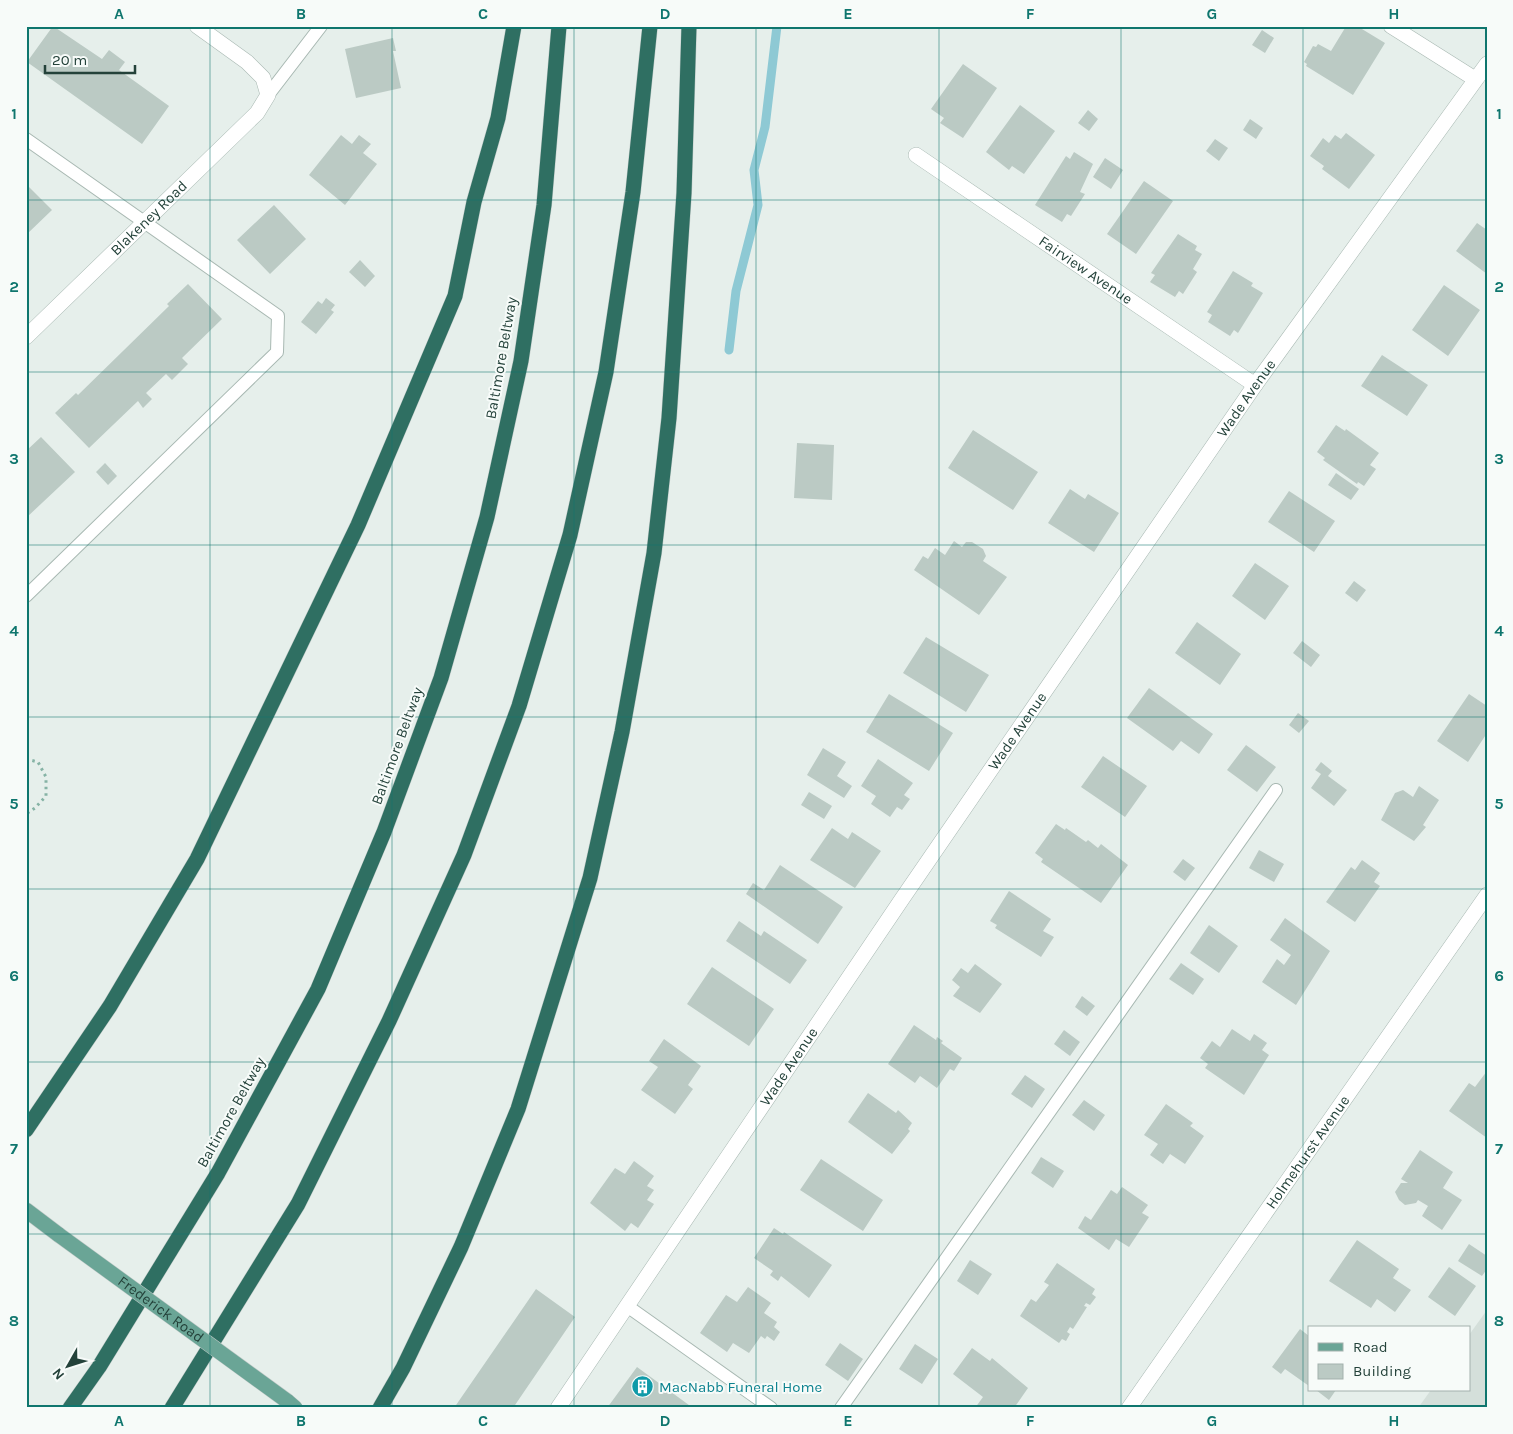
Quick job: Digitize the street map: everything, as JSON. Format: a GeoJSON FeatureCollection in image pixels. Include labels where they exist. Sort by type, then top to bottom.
{"type":"FeatureCollection","features":[{"type":"Feature","properties":{"kind":"highway"},"geometry":{"type":"LineString","coordinates":[[26,1130],[110,1006],[197,859],[358,525],[455,296],[474,202],[498,118],[514,26]]}},
{"type":"Feature","properties":{"kind":"highway","name":"Baltimore Beltway"},"geometry":{"type":"LineString","coordinates":[[70,1408],[99,1367],[218,1173],[318,989],[384,832],[441,678],[487,517],[521,361],[544,205],[559,26]]}},
{"type":"Feature","properties":{"kind":"highway"},"geometry":{"type":"LineString","coordinates":[[172,1408],[298,1204],[381,1039],[464,855],[520,706],[570,535],[606,372],[634,192],[650,26]]}},
{"type":"Feature","properties":{"kind":"highway"},"geometry":{"type":"LineString","coordinates":[[380,1408],[403,1368],[461,1247],[518,1109],[555,996],[592,869],[622,732],[654,553],[669,418],[684,194],[689,26]]}},
{"type":"Feature","properties":{"kind":"main road","name":"Frederick Road"},"geometry":{"type":"LineString","coordinates":[[26,1210],[291,1405]]}},
{"type":"Feature","properties":{"kind":"street"},"geometry":{"type":"LineString","coordinates":[[197,26],[247,62],[263,78],[268,95]]}},
{"type":"Feature","properties":{"kind":"street"},"geometry":{"type":"LineString","coordinates":[[1391,26],[1476,78]]}},
{"type":"Feature","properties":{"kind":"street","name":"Wade Avenue"},"geometry":{"type":"LineString","coordinates":[[558,1408],[907,891],[1256,385],[1487,64]]}},
{"type":"Feature","properties":{"kind":"street","name":"Blakeney Road"},"geometry":{"type":"LineString","coordinates":[[26,337],[257,113],[268,95]]}},
{"type":"Feature","properties":{"kind":"street","name":"Fairview Avenue"},"geometry":{"type":"LineString","coordinates":[[916,155],[1256,385]]}},
{"type":"Feature","properties":{"kind":"street","name":"Holmehurst Avenue"},"geometry":{"type":"LineString","coordinates":[[1129,1408],[1487,896]]}},
{"type":"Feature","properties":{"kind":"lane"},"geometry":{"type":"LineString","coordinates":[[268,95],[320,26]]}},
{"type":"Feature","properties":{"kind":"lane"},"geometry":{"type":"LineString","coordinates":[[26,138],[278,316],[277,352],[26,596]]}},
{"type":"Feature","properties":{"kind":"lane"},"geometry":{"type":"LineString","coordinates":[[841,1408],[1276,790]]}},
{"type":"Feature","properties":{"kind":"lane"},"geometry":{"type":"LineString","coordinates":[[627,1306],[771,1408]]}},
{"type":"Feature","properties":{"kind":"path"},"geometry":{"type":"LineString","coordinates":[[26,758],[38,762],[46,777],[46,796],[35,808],[26,814]]}},
{"type":"Feature","properties":{"kind":"shaded area"},"geometry":{"type":"Polygon","coordinates":[[[1487,1310],[1487,1408],[1418,1408],[1430,1392],[1470,1392],[1470,1334],[1487,1310]]]}},
{"type":"Feature","properties":{"kind":"building"},"geometry":{"type":"Polygon","coordinates":[[[53,26],[102,59],[109,50],[125,62],[119,70],[169,106],[142,144],[27,62],[53,26]]]}},
{"type":"Feature","properties":{"kind":"building"},"geometry":{"type":"Polygon","coordinates":[[[1348,26],[1357,26],[1385,43],[1353,95],[1306,66],[1307,64],[1304,62],[1313,46],[1316,47],[1318,44],[1331,51],[1348,26]]]}},
{"type":"Feature","properties":{"kind":"building"},"geometry":{"type":"Polygon","coordinates":[[[1262,30],[1274,38],[1265,53],[1252,45],[1262,30]]]}},
{"type":"Feature","properties":{"kind":"building"},"geometry":{"type":"Polygon","coordinates":[[[393,38],[396,51],[393,51],[401,88],[356,98],[345,49],[393,38]]]}},
{"type":"Feature","properties":{"kind":"building"},"geometry":{"type":"Polygon","coordinates":[[[963,64],[997,88],[963,138],[940,123],[944,118],[931,109],[963,64]]]}},
{"type":"Feature","properties":{"kind":"building"},"geometry":{"type":"Polygon","coordinates":[[[1020,105],[1055,131],[1024,174],[1012,166],[1009,170],[986,152],[1020,105]]]}},
{"type":"Feature","properties":{"kind":"building"},"geometry":{"type":"Polygon","coordinates":[[[1088,110],[1098,119],[1089,131],[1078,123],[1088,110]]]}},
{"type":"Feature","properties":{"kind":"building"},"geometry":{"type":"Polygon","coordinates":[[[1250,119],[1263,128],[1256,139],[1243,130],[1250,119]]]}},
{"type":"Feature","properties":{"kind":"building"},"geometry":{"type":"Polygon","coordinates":[[[1346,133],[1375,155],[1349,189],[1322,169],[1324,166],[1310,156],[1323,138],[1329,143],[1335,135],[1341,139],[1346,133]]]}},
{"type":"Feature","properties":{"kind":"building"},"geometry":{"type":"Polygon","coordinates":[[[341,135],[352,144],[359,135],[371,144],[363,153],[377,164],[345,205],[309,175],[341,135]]]}},
{"type":"Feature","properties":{"kind":"building"},"geometry":{"type":"Polygon","coordinates":[[[1215,139],[1228,148],[1219,161],[1206,151],[1215,139]]]}},
{"type":"Feature","properties":{"kind":"building"},"geometry":{"type":"Polygon","coordinates":[[[1074,152],[1093,164],[1080,192],[1085,194],[1071,216],[1067,214],[1062,222],[1035,205],[1066,156],[1070,159],[1074,152]]]}},
{"type":"Feature","properties":{"kind":"building"},"geometry":{"type":"Polygon","coordinates":[[[1105,158],[1123,170],[1111,189],[1093,177],[1105,158]]]}},
{"type":"Feature","properties":{"kind":"building"},"geometry":{"type":"Polygon","coordinates":[[[1144,181],[1173,201],[1136,254],[1107,234],[1144,181]]]}},
{"type":"Feature","properties":{"kind":"building"},"geometry":{"type":"Polygon","coordinates":[[[26,184],[52,210],[26,235],[26,184]]]}},
{"type":"Feature","properties":{"kind":"building"},"geometry":{"type":"Polygon","coordinates":[[[274,205],[306,239],[270,274],[237,240],[274,205]]]}},
{"type":"Feature","properties":{"kind":"building"},"geometry":{"type":"Polygon","coordinates":[[[1477,223],[1487,230],[1487,274],[1456,251],[1477,223]]]}},
{"type":"Feature","properties":{"kind":"building"},"geometry":{"type":"Polygon","coordinates":[[[1178,234],[1197,246],[1195,250],[1202,254],[1193,269],[1197,272],[1183,294],[1179,291],[1175,297],[1150,282],[1155,275],[1151,273],[1178,234]]]}},
{"type":"Feature","properties":{"kind":"building"},"geometry":{"type":"Polygon","coordinates":[[[360,260],[375,276],[365,287],[349,272],[360,260]]]}},
{"type":"Feature","properties":{"kind":"building"},"geometry":{"type":"Polygon","coordinates":[[[1233,271],[1253,283],[1251,286],[1263,293],[1238,333],[1234,330],[1230,336],[1208,322],[1212,315],[1207,312],[1233,271]]]}},
{"type":"Feature","properties":{"kind":"building"},"geometry":{"type":"Polygon","coordinates":[[[188,284],[222,319],[182,358],[188,364],[172,380],[166,374],[146,393],[152,399],[143,408],[138,401],[89,448],[55,413],[76,393],[78,395],[169,306],[167,304],[188,284]]]}},
{"type":"Feature","properties":{"kind":"building"},"geometry":{"type":"Polygon","coordinates":[[[1444,285],[1480,310],[1448,356],[1412,330],[1444,285]]]}},
{"type":"Feature","properties":{"kind":"building"},"geometry":{"type":"Polygon","coordinates":[[[326,298],[335,305],[331,310],[334,312],[316,334],[301,322],[318,301],[322,304],[326,298]]]}},
{"type":"Feature","properties":{"kind":"building"},"geometry":{"type":"Polygon","coordinates":[[[1382,355],[1428,385],[1407,416],[1361,386],[1382,355]]]}},
{"type":"Feature","properties":{"kind":"building"},"geometry":{"type":"Polygon","coordinates":[[[1336,425],[1345,431],[1346,429],[1379,453],[1370,465],[1376,469],[1364,486],[1358,482],[1357,484],[1323,460],[1325,458],[1317,452],[1336,425]]]}},
{"type":"Feature","properties":{"kind":"building"},"geometry":{"type":"Polygon","coordinates":[[[973,430],[1038,472],[1013,510],[948,468],[973,430]]]}},
{"type":"Feature","properties":{"kind":"building"},"geometry":{"type":"Polygon","coordinates":[[[41,437],[75,472],[26,518],[26,451],[41,437]]]}},
{"type":"Feature","properties":{"kind":"building"},"geometry":{"type":"Polygon","coordinates":[[[797,443],[834,445],[832,500],[794,498],[797,443]]]}},
{"type":"Feature","properties":{"kind":"building"},"geometry":{"type":"Polygon","coordinates":[[[105,463],[117,476],[108,485],[96,472],[105,463]]]}},
{"type":"Feature","properties":{"kind":"building"},"geometry":{"type":"Polygon","coordinates":[[[1336,473],[1359,489],[1351,500],[1328,485],[1336,473]]]}},
{"type":"Feature","properties":{"kind":"building"},"geometry":{"type":"Polygon","coordinates":[[[1070,489],[1085,499],[1088,494],[1119,513],[1094,552],[1048,523],[1070,489]]]}},
{"type":"Feature","properties":{"kind":"building"},"geometry":{"type":"Polygon","coordinates":[[[1289,491],[1335,521],[1314,552],[1268,522],[1289,491]]]}},
{"type":"Feature","properties":{"kind":"building"},"geometry":{"type":"Polygon","coordinates":[[[954,541],[962,547],[966,542],[972,542],[983,549],[986,556],[983,561],[1007,577],[979,615],[914,570],[923,556],[928,559],[935,548],[945,555],[954,541]]]}},
{"type":"Feature","properties":{"kind":"building"},"geometry":{"type":"Polygon","coordinates":[[[1255,563],[1289,586],[1265,620],[1232,596],[1255,563]]]}},
{"type":"Feature","properties":{"kind":"building"},"geometry":{"type":"Polygon","coordinates":[[[1354,581],[1366,590],[1357,602],[1345,593],[1354,581]]]}},
{"type":"Feature","properties":{"kind":"building"},"geometry":{"type":"Polygon","coordinates":[[[1197,622],[1241,654],[1220,685],[1175,653],[1197,622]]]}},
{"type":"Feature","properties":{"kind":"building"},"geometry":{"type":"Polygon","coordinates":[[[926,637],[989,675],[966,712],[903,673],[926,637]]]}},
{"type":"Feature","properties":{"kind":"building"},"geometry":{"type":"Polygon","coordinates":[[[1302,641],[1320,655],[1311,667],[1293,653],[1302,641]]]}},
{"type":"Feature","properties":{"kind":"building"},"geometry":{"type":"Polygon","coordinates":[[[1149,688],[1213,734],[1199,754],[1181,741],[1173,751],[1127,718],[1149,688]]]}},
{"type":"Feature","properties":{"kind":"building"},"geometry":{"type":"Polygon","coordinates":[[[889,694],[953,733],[929,771],[866,732],[889,694]]]}},
{"type":"Feature","properties":{"kind":"building"},"geometry":{"type":"Polygon","coordinates":[[[1469,694],[1487,706],[1487,733],[1468,762],[1437,741],[1469,694]]]}},
{"type":"Feature","properties":{"kind":"building"},"geometry":{"type":"Polygon","coordinates":[[[1298,713],[1309,721],[1299,733],[1289,725],[1298,713]]]}},
{"type":"Feature","properties":{"kind":"building"},"geometry":{"type":"Polygon","coordinates":[[[1246,745],[1276,767],[1257,792],[1227,770],[1246,745]]]}},
{"type":"Feature","properties":{"kind":"building"},"geometry":{"type":"Polygon","coordinates":[[[823,748],[846,762],[837,776],[852,786],[844,798],[807,775],[823,748]]]}},
{"type":"Feature","properties":{"kind":"building"},"geometry":{"type":"Polygon","coordinates":[[[1103,756],[1147,786],[1125,817],[1081,787],[1103,756]]]}},
{"type":"Feature","properties":{"kind":"building"},"geometry":{"type":"Polygon","coordinates":[[[878,759],[913,783],[904,795],[910,799],[902,810],[897,807],[890,817],[871,804],[876,796],[861,786],[878,759]]]}},
{"type":"Feature","properties":{"kind":"building"},"geometry":{"type":"Polygon","coordinates":[[[1321,762],[1332,771],[1328,776],[1347,790],[1334,806],[1311,788],[1321,774],[1315,770],[1321,762]]]}},
{"type":"Feature","properties":{"kind":"building"},"geometry":{"type":"Polygon","coordinates":[[[1419,786],[1439,800],[1423,825],[1426,827],[1414,841],[1381,820],[1395,793],[1403,790],[1413,797],[1419,786]]]}},
{"type":"Feature","properties":{"kind":"building"},"geometry":{"type":"Polygon","coordinates":[[[809,792],[832,806],[824,819],[801,805],[809,792]]]}},
{"type":"Feature","properties":{"kind":"building"},"geometry":{"type":"Polygon","coordinates":[[[1056,824],[1065,830],[1066,828],[1086,842],[1088,840],[1098,848],[1101,844],[1128,865],[1101,903],[1041,862],[1043,859],[1035,853],[1056,824]]]}},
{"type":"Feature","properties":{"kind":"building"},"geometry":{"type":"Polygon","coordinates":[[[832,828],[848,839],[852,832],[881,851],[855,888],[810,860],[832,828]]]}},
{"type":"Feature","properties":{"kind":"building"},"geometry":{"type":"Polygon","coordinates":[[[1259,850],[1284,864],[1274,882],[1249,868],[1259,850]]]}},
{"type":"Feature","properties":{"kind":"building"},"geometry":{"type":"Polygon","coordinates":[[[1183,859],[1195,868],[1185,881],[1173,872],[1183,859]]]}},
{"type":"Feature","properties":{"kind":"building"},"geometry":{"type":"Polygon","coordinates":[[[1362,860],[1380,873],[1374,882],[1380,886],[1355,922],[1326,902],[1351,867],[1355,870],[1362,860]]]}},
{"type":"Feature","properties":{"kind":"building"},"geometry":{"type":"Polygon","coordinates":[[[780,865],[843,907],[818,944],[746,894],[753,883],[764,890],[780,865]]]}},
{"type":"Feature","properties":{"kind":"building"},"geometry":{"type":"Polygon","coordinates":[[[1009,891],[1051,919],[1043,931],[1054,937],[1041,957],[995,928],[997,925],[990,921],[1009,891]]]}},
{"type":"Feature","properties":{"kind":"building"},"geometry":{"type":"Polygon","coordinates":[[[1285,918],[1330,951],[1296,1005],[1262,982],[1277,959],[1284,965],[1291,955],[1270,940],[1285,918]]]}},
{"type":"Feature","properties":{"kind":"building"},"geometry":{"type":"Polygon","coordinates":[[[739,921],[761,936],[764,931],[807,960],[790,984],[726,941],[739,921]]]}},
{"type":"Feature","properties":{"kind":"building"},"geometry":{"type":"Polygon","coordinates":[[[1209,925],[1238,946],[1219,973],[1190,953],[1209,925]]]}},
{"type":"Feature","properties":{"kind":"building"},"geometry":{"type":"Polygon","coordinates":[[[1181,963],[1204,979],[1193,995],[1169,979],[1181,963]]]}},
{"type":"Feature","properties":{"kind":"building"},"geometry":{"type":"Polygon","coordinates":[[[975,964],[1002,984],[980,1013],[953,996],[960,987],[952,980],[961,968],[968,973],[975,964]]]}},
{"type":"Feature","properties":{"kind":"building"},"geometry":{"type":"Polygon","coordinates":[[[712,967],[774,1009],[749,1046],[687,1004],[712,967]]]}},
{"type":"Feature","properties":{"kind":"building"},"geometry":{"type":"Polygon","coordinates":[[[1082,996],[1095,1006],[1087,1016],[1075,1007],[1082,996]]]}},
{"type":"Feature","properties":{"kind":"building"},"geometry":{"type":"Polygon","coordinates":[[[914,1025],[936,1040],[937,1037],[943,1041],[941,1043],[962,1058],[954,1071],[950,1069],[937,1088],[920,1076],[915,1083],[888,1064],[914,1025]]]}},
{"type":"Feature","properties":{"kind":"building"},"geometry":{"type":"Polygon","coordinates":[[[1232,1029],[1250,1041],[1254,1034],[1267,1043],[1262,1050],[1269,1055],[1244,1095],[1205,1068],[1208,1064],[1200,1058],[1212,1041],[1220,1047],[1232,1029]]]}},
{"type":"Feature","properties":{"kind":"building"},"geometry":{"type":"Polygon","coordinates":[[[1064,1030],[1080,1042],[1070,1056],[1054,1044],[1064,1030]]]}},
{"type":"Feature","properties":{"kind":"building"},"geometry":{"type":"Polygon","coordinates":[[[664,1039],[701,1066],[688,1085],[693,1089],[675,1114],[641,1090],[658,1067],[649,1061],[664,1039]]]}},
{"type":"Feature","properties":{"kind":"building"},"geometry":{"type":"Polygon","coordinates":[[[1487,1071],[1487,1138],[1449,1111],[1469,1083],[1475,1087],[1487,1071]]]}},
{"type":"Feature","properties":{"kind":"building"},"geometry":{"type":"Polygon","coordinates":[[[1025,1075],[1045,1089],[1032,1108],[1011,1094],[1025,1075]]]}},
{"type":"Feature","properties":{"kind":"building"},"geometry":{"type":"Polygon","coordinates":[[[868,1093],[896,1113],[898,1110],[912,1123],[908,1129],[910,1131],[892,1154],[848,1122],[868,1093]]]}},
{"type":"Feature","properties":{"kind":"building"},"geometry":{"type":"Polygon","coordinates":[[[1084,1100],[1105,1115],[1094,1131],[1072,1115],[1084,1100]]]}},
{"type":"Feature","properties":{"kind":"building"},"geometry":{"type":"Polygon","coordinates":[[[1166,1104],[1193,1123],[1190,1126],[1204,1136],[1185,1164],[1170,1154],[1163,1164],[1150,1155],[1158,1144],[1144,1135],[1166,1104]]]}},
{"type":"Feature","properties":{"kind":"building"},"geometry":{"type":"Polygon","coordinates":[[[1420,1150],[1453,1172],[1443,1188],[1462,1200],[1442,1230],[1422,1216],[1428,1206],[1418,1200],[1416,1203],[1405,1205],[1399,1200],[1395,1192],[1401,1183],[1408,1183],[1401,1179],[1420,1150]]]}},
{"type":"Feature","properties":{"kind":"building"},"geometry":{"type":"Polygon","coordinates":[[[1041,1157],[1064,1171],[1053,1188],[1031,1173],[1041,1157]]]}},
{"type":"Feature","properties":{"kind":"building"},"geometry":{"type":"Polygon","coordinates":[[[821,1159],[883,1200],[863,1231],[800,1190],[821,1159]]]}},
{"type":"Feature","properties":{"kind":"building"},"geometry":{"type":"Polygon","coordinates":[[[634,1161],[654,1176],[647,1186],[654,1190],[647,1200],[654,1204],[638,1228],[631,1223],[625,1231],[590,1203],[615,1168],[625,1174],[634,1161]]]}},
{"type":"Feature","properties":{"kind":"building"},"geometry":{"type":"Polygon","coordinates":[[[1122,1187],[1148,1205],[1142,1213],[1149,1217],[1129,1247],[1116,1239],[1109,1250],[1078,1228],[1085,1216],[1091,1220],[1111,1190],[1117,1194],[1122,1187]]]}},
{"type":"Feature","properties":{"kind":"building"},"geometry":{"type":"Polygon","coordinates":[[[774,1228],[783,1234],[784,1232],[832,1265],[809,1298],[781,1276],[778,1281],[770,1275],[773,1271],[754,1258],[774,1228]]]}},
{"type":"Feature","properties":{"kind":"building"},"geometry":{"type":"Polygon","coordinates":[[[1357,1240],[1399,1269],[1393,1278],[1411,1290],[1395,1312],[1377,1299],[1371,1308],[1329,1281],[1357,1240]]]}},
{"type":"Feature","properties":{"kind":"building"},"geometry":{"type":"Polygon","coordinates":[[[1469,1244],[1487,1256],[1487,1269],[1482,1276],[1458,1261],[1469,1244]]]}},
{"type":"Feature","properties":{"kind":"building"},"geometry":{"type":"Polygon","coordinates":[[[970,1260],[992,1274],[978,1295],[957,1281],[970,1260]]]}},
{"type":"Feature","properties":{"kind":"building"},"geometry":{"type":"Polygon","coordinates":[[[1057,1263],[1095,1289],[1092,1294],[1096,1297],[1090,1305],[1086,1303],[1084,1306],[1087,1307],[1073,1329],[1070,1327],[1067,1332],[1070,1334],[1066,1341],[1062,1339],[1059,1343],[1020,1316],[1031,1299],[1036,1302],[1049,1285],[1044,1282],[1057,1263]]]}},
{"type":"Feature","properties":{"kind":"building"},"geometry":{"type":"Polygon","coordinates":[[[1449,1267],[1476,1286],[1455,1316],[1428,1297],[1449,1267]]]}},
{"type":"Feature","properties":{"kind":"building"},"geometry":{"type":"Polygon","coordinates":[[[748,1287],[771,1303],[764,1313],[777,1322],[774,1327],[780,1332],[774,1341],[767,1336],[765,1339],[761,1336],[749,1353],[733,1343],[727,1352],[700,1333],[726,1295],[737,1302],[748,1287]]]}},
{"type":"Feature","properties":{"kind":"building"},"geometry":{"type":"Polygon","coordinates":[[[536,1289],[575,1317],[513,1408],[454,1408],[536,1289]]]}},
{"type":"Feature","properties":{"kind":"building"},"geometry":{"type":"Polygon","coordinates":[[[1300,1329],[1308,1335],[1308,1385],[1285,1369],[1281,1374],[1272,1367],[1300,1329]]]}},
{"type":"Feature","properties":{"kind":"building"},"geometry":{"type":"Polygon","coordinates":[[[840,1343],[863,1359],[848,1381],[825,1365],[840,1343]]]}},
{"type":"Feature","properties":{"kind":"building"},"geometry":{"type":"Polygon","coordinates":[[[915,1344],[938,1359],[922,1384],[899,1369],[915,1344]]]}},
{"type":"Feature","properties":{"kind":"building"},"geometry":{"type":"Polygon","coordinates":[[[972,1348],[990,1361],[992,1358],[1028,1388],[1014,1408],[975,1408],[983,1397],[953,1374],[972,1348]]]}},
{"type":"Feature","properties":{"kind":"building","name":"MacNabb Funeral Home"},"geometry":{"type":"Polygon","coordinates":[[[637,1367],[693,1408],[607,1408],[637,1367]]]}},
{"type":"Feature","properties":{"kind":"building"},"geometry":{"type":"Polygon","coordinates":[[[1319,1392],[1335,1392],[1329,1400],[1319,1392]]]}},
{"type":"Feature","properties":{"kind":"waterway"},"geometry":{"type":"LineString","coordinates":[[729,350],[736,291],[758,205],[754,170],[765,127],[777,26]]}},
{"type":"Feature","properties":{"kind":"place","name":"MacNabb Funeral Home"},"geometry":{"type":"Point","coordinates":[643,1387]}}]}
